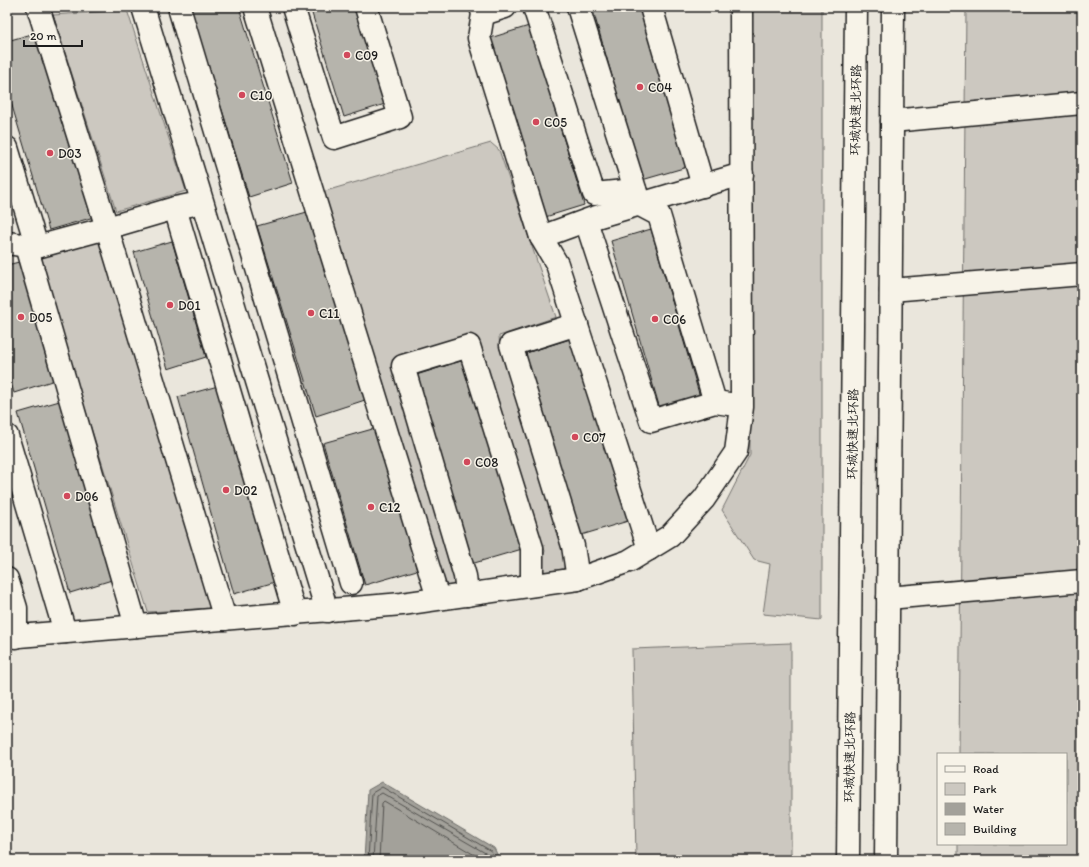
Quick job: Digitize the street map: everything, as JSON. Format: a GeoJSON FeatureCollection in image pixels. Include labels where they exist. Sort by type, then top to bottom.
{"type":"FeatureCollection","features":[{"type":"Feature","properties":{"kind":"main road"},"geometry":{"type":"LineString","coordinates":[[38,7],[107,228],[225,619]]}},
{"type":"Feature","properties":{"kind":"main road"},"geometry":{"type":"LineString","coordinates":[[143,7],[327,611]]}},
{"type":"Feature","properties":{"kind":"main road"},"geometry":{"type":"LineString","coordinates":[[255,7],[438,598]]}},
{"type":"Feature","properties":{"kind":"main road"},"geometry":{"type":"LineString","coordinates":[[293,7],[334,138],[400,117],[366,7]]}},
{"type":"Feature","properties":{"kind":"main road"},"geometry":{"type":"LineString","coordinates":[[505,7],[482,10],[479,38],[542,237],[557,264],[649,549]]}},
{"type":"Feature","properties":{"kind":"main road"},"geometry":{"type":"LineString","coordinates":[[534,7],[594,194],[638,198]]}},
{"type":"Feature","properties":{"kind":"main road"},"geometry":{"type":"LineString","coordinates":[[578,7],[638,198],[659,215],[715,402]]}},
{"type":"Feature","properties":{"kind":"main road"},"geometry":{"type":"LineString","coordinates":[[651,7],[703,186]]}},
{"type":"Feature","properties":{"kind":"main road"},"geometry":{"type":"LineString","coordinates":[[7,579],[16,608],[12,637],[402,604],[578,579],[629,561],[670,536],[704,499],[736,452],[742,407],[741,7]]}},
{"type":"Feature","properties":{"kind":"main road","name":"环城快速北环路"},"geometry":{"type":"LineString","coordinates":[[848,860],[856,7]]}},
{"type":"Feature","properties":{"kind":"main road"},"geometry":{"type":"LineString","coordinates":[[886,860],[893,7]]}},
{"type":"Feature","properties":{"kind":"main road"},"geometry":{"type":"LineString","coordinates":[[180,11],[351,583]]}},
{"type":"Feature","properties":{"kind":"main road"},"geometry":{"type":"LineString","coordinates":[[157,52],[189,41]]}},
{"type":"Feature","properties":{"kind":"main road"},"geometry":{"type":"LineString","coordinates":[[892,121],[1082,103]]}},
{"type":"Feature","properties":{"kind":"main road"},"geometry":{"type":"LineString","coordinates":[[7,148],[23,246],[136,626]]}},
{"type":"Feature","properties":{"kind":"main road"},"geometry":{"type":"LineString","coordinates":[[542,237],[586,221],[638,198],[703,186],[742,174]]}},
{"type":"Feature","properties":{"kind":"main road"},"geometry":{"type":"LineString","coordinates":[[23,246],[107,228],[175,208],[203,202]]}},
{"type":"Feature","properties":{"kind":"main road"},"geometry":{"type":"LineString","coordinates":[[175,208],[295,614]]}},
{"type":"Feature","properties":{"kind":"main road"},"geometry":{"type":"LineString","coordinates":[[586,221],[651,422],[715,402],[742,407]]}},
{"type":"Feature","properties":{"kind":"main road"},"geometry":{"type":"LineString","coordinates":[[223,270],[254,259]]}},
{"type":"Feature","properties":{"kind":"main road"},"geometry":{"type":"LineString","coordinates":[[890,290],[1082,274]]}},
{"type":"Feature","properties":{"kind":"main road"},"geometry":{"type":"LineString","coordinates":[[577,324],[511,345],[573,546],[578,579]]}},
{"type":"Feature","properties":{"kind":"main road"},"geometry":{"type":"LineString","coordinates":[[467,594],[465,576],[403,366],[469,346],[532,548],[532,585]]}},
{"type":"Feature","properties":{"kind":"main road"},"geometry":{"type":"LineString","coordinates":[[7,436],[65,632]]}},
{"type":"Feature","properties":{"kind":"main road"},"geometry":{"type":"LineString","coordinates":[[289,487],[320,478]]}},
{"type":"Feature","properties":{"kind":"main road"},"geometry":{"type":"LineString","coordinates":[[888,598],[1082,580]]}},
{"type":"Feature","properties":{"kind":"green space"},"geometry":{"type":"Polygon","coordinates":[[[746,7],[822,7],[822,620],[763,614],[770,564],[754,560],[722,510],[750,455],[746,7]]]}},
{"type":"Feature","properties":{"kind":"green space"},"geometry":{"type":"Polygon","coordinates":[[[966,7],[1082,7],[1082,860],[958,860],[958,845],[1067,845],[1067,753],[959,753],[966,7]]]}},
{"type":"Feature","properties":{"kind":"green space"},"geometry":{"type":"Polygon","coordinates":[[[127,10],[186,191],[116,211],[53,15],[127,10]]]}},
{"type":"Feature","properties":{"kind":"green space"},"geometry":{"type":"Polygon","coordinates":[[[491,143],[499,150],[556,317],[499,336],[500,349],[566,548],[564,569],[538,573],[545,551],[476,340],[467,335],[392,360],[454,567],[455,585],[445,586],[322,192],[491,143]]]}},
{"type":"Feature","properties":{"kind":"green space"},"geometry":{"type":"Polygon","coordinates":[[[102,241],[211,608],[148,612],[38,256],[102,241]]]}},
{"type":"Feature","properties":{"kind":"green space"},"geometry":{"type":"Polygon","coordinates":[[[791,643],[791,860],[636,860],[632,649],[791,643]]]}},
{"type":"Feature","properties":{"kind":"water"},"geometry":{"type":"Polygon","coordinates":[[[382,782],[494,848],[500,860],[364,860],[368,790],[382,782]]]}},
{"type":"Feature","properties":{"kind":"building","name":"C10"},"geometry":{"type":"Polygon","coordinates":[[[190,7],[239,7],[293,183],[249,197],[190,7]]]}},
{"type":"Feature","properties":{"kind":"building","name":"C09"},"geometry":{"type":"Polygon","coordinates":[[[310,7],[354,7],[385,104],[344,117],[310,7]]]}},
{"type":"Feature","properties":{"kind":"building","name":"C04"},"geometry":{"type":"Polygon","coordinates":[[[592,7],[641,7],[687,167],[642,180],[592,7]]]}},
{"type":"Feature","properties":{"kind":"building","name":"C05"},"geometry":{"type":"Polygon","coordinates":[[[529,26],[584,205],[542,218],[487,39],[529,26]]]}},
{"type":"Feature","properties":{"kind":"building","name":"D03"},"geometry":{"type":"Polygon","coordinates":[[[39,32],[94,217],[49,230],[7,89],[7,41],[39,32]]]}},
{"type":"Feature","properties":{"kind":"building","name":"C11"},"geometry":{"type":"Polygon","coordinates":[[[307,212],[365,400],[316,416],[257,226],[307,212]]]}},
{"type":"Feature","properties":{"kind":"building","name":"C06"},"geometry":{"type":"Polygon","coordinates":[[[651,229],[700,397],[660,409],[611,241],[651,229]]]}},
{"type":"Feature","properties":{"kind":"building","name":"D01"},"geometry":{"type":"Polygon","coordinates":[[[172,241],[206,357],[168,369],[134,252],[172,241]]]}},
{"type":"Feature","properties":{"kind":"building","name":"D05"},"geometry":{"type":"Polygon","coordinates":[[[19,262],[55,380],[14,393],[7,369],[7,265],[19,262]]]}},
{"type":"Feature","properties":{"kind":"building","name":"C07"},"geometry":{"type":"Polygon","coordinates":[[[573,338],[628,521],[578,536],[523,354],[573,338]]]}},
{"type":"Feature","properties":{"kind":"building","name":"C08"},"geometry":{"type":"Polygon","coordinates":[[[464,360],[522,549],[471,564],[413,376],[464,360]]]}},
{"type":"Feature","properties":{"kind":"building","name":"D02"},"geometry":{"type":"Polygon","coordinates":[[[218,386],[275,582],[234,594],[178,397],[218,386]]]}},
{"type":"Feature","properties":{"kind":"building","name":"D06"},"geometry":{"type":"Polygon","coordinates":[[[63,400],[115,579],[70,593],[18,413],[63,400]]]}},
{"type":"Feature","properties":{"kind":"building","name":"C12"},"geometry":{"type":"Polygon","coordinates":[[[376,428],[417,570],[365,585],[323,443],[376,428]]]}},
{"type":"Feature","properties":{"kind":"place","name":"C09"},"geometry":{"type":"Point","coordinates":[347,55]}},
{"type":"Feature","properties":{"kind":"place","name":"C04"},"geometry":{"type":"Point","coordinates":[640,87]}},
{"type":"Feature","properties":{"kind":"place","name":"C10"},"geometry":{"type":"Point","coordinates":[242,95]}},
{"type":"Feature","properties":{"kind":"place","name":"C05"},"geometry":{"type":"Point","coordinates":[536,122]}},
{"type":"Feature","properties":{"kind":"place","name":"D03"},"geometry":{"type":"Point","coordinates":[50,153]}},
{"type":"Feature","properties":{"kind":"place","name":"D01"},"geometry":{"type":"Point","coordinates":[170,305]}},
{"type":"Feature","properties":{"kind":"place","name":"C11"},"geometry":{"type":"Point","coordinates":[311,313]}},
{"type":"Feature","properties":{"kind":"place","name":"D05"},"geometry":{"type":"Point","coordinates":[21,317]}},
{"type":"Feature","properties":{"kind":"place","name":"C06"},"geometry":{"type":"Point","coordinates":[655,319]}},
{"type":"Feature","properties":{"kind":"place","name":"C07"},"geometry":{"type":"Point","coordinates":[575,437]}},
{"type":"Feature","properties":{"kind":"place","name":"C08"},"geometry":{"type":"Point","coordinates":[467,462]}},
{"type":"Feature","properties":{"kind":"place","name":"D02"},"geometry":{"type":"Point","coordinates":[226,490]}},
{"type":"Feature","properties":{"kind":"place","name":"D06"},"geometry":{"type":"Point","coordinates":[67,496]}},
{"type":"Feature","properties":{"kind":"place","name":"C12"},"geometry":{"type":"Point","coordinates":[371,507]}}]}
